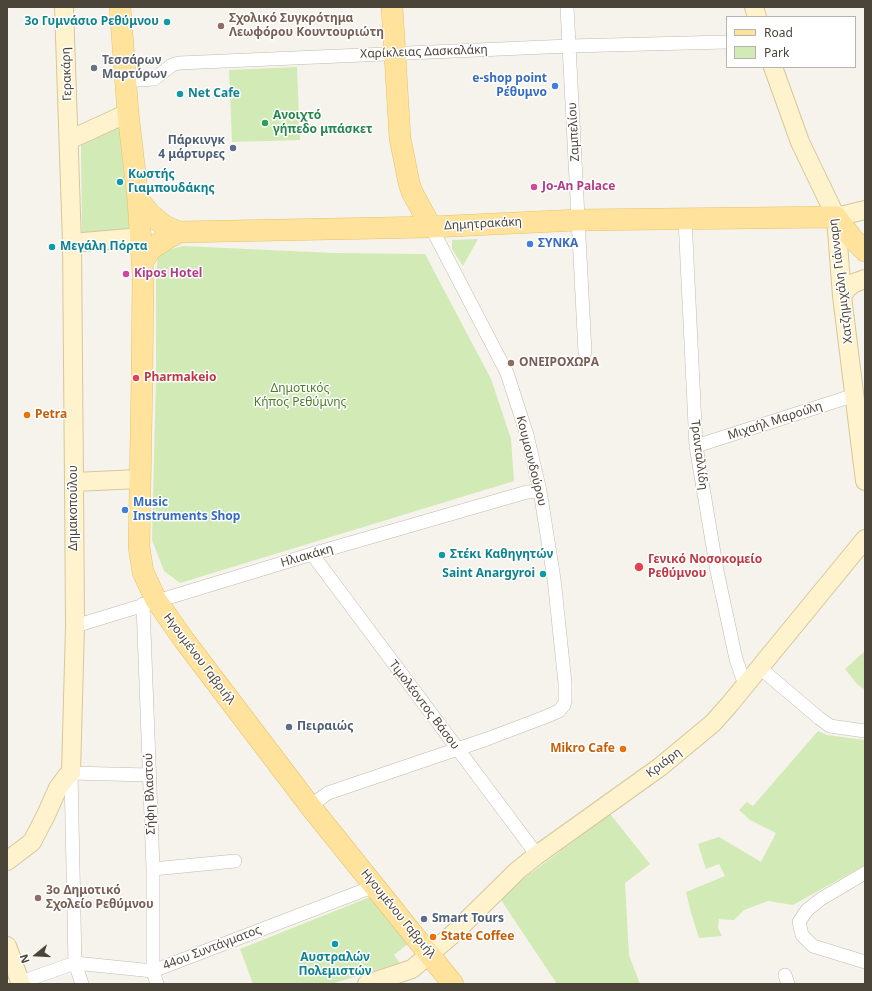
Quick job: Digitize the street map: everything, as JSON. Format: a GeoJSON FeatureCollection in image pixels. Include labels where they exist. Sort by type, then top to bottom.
{"type":"FeatureCollection","features":[{"type":"Feature","properties":{"kind":"main road"},"geometry":{"type":"LineString","coordinates":[[120,7],[125,81],[141,237]]}},
{"type":"Feature","properties":{"kind":"main road"},"geometry":{"type":"LineString","coordinates":[[392,7],[400,138],[412,192],[431,227]]}},
{"type":"Feature","properties":{"kind":"main road"},"geometry":{"type":"LineString","coordinates":[[138,199],[150,214],[165,226],[180,232]]}},
{"type":"Feature","properties":{"kind":"main road"},"geometry":{"type":"LineString","coordinates":[[836,218],[865,251]]}},
{"type":"Feature","properties":{"kind":"main road","name":"Δημητρακάκη"},"geometry":{"type":"LineString","coordinates":[[142,263],[151,249],[166,238],[180,232],[431,227],[578,220],[836,218]]}},
{"type":"Feature","properties":{"kind":"main road","name":"Ηγουμένου Γαβριήλ"},"geometry":{"type":"LineString","coordinates":[[141,237],[142,377],[140,555],[149,602],[184,640],[310,806],[453,984]]}},
{"type":"Feature","properties":{"kind":"street","name":"Γερακάρη"},"geometry":{"type":"LineString","coordinates":[[64,7],[69,140]]}},
{"type":"Feature","properties":{"kind":"street","name":"Ζαμπελίου"},"geometry":{"type":"LineString","coordinates":[[567,7],[585,352]]}},
{"type":"Feature","properties":{"kind":"street","name":"Χαρίκλειας Δασκαλάκη"},"geometry":{"type":"LineString","coordinates":[[125,81],[154,79],[172,65],[179,63],[569,46],[726,42]]}},
{"type":"Feature","properties":{"kind":"street","name":"Χατζημιχάλη Γιάνναρη"},"geometry":{"type":"LineString","coordinates":[[773,68],[800,142],[836,218],[842,296],[865,481]]}},
{"type":"Feature","properties":{"kind":"street"},"geometry":{"type":"LineString","coordinates":[[128,113],[69,140],[72,243],[141,237]]}},
{"type":"Feature","properties":{"kind":"street"},"geometry":{"type":"LineString","coordinates":[[836,218],[865,210]]}},
{"type":"Feature","properties":{"kind":"street","name":"Τρανταλλίδη"},"geometry":{"type":"LineString","coordinates":[[685,219],[696,446],[719,578],[736,659],[745,685]]}},
{"type":"Feature","properties":{"kind":"street","name":"Κουμουνδούρου"},"geometry":{"type":"LineString","coordinates":[[431,227],[507,372],[527,435],[540,491],[554,579],[565,683],[565,701],[559,711],[516,729],[457,749]]}},
{"type":"Feature","properties":{"kind":"street","name":"Δημακοπούλου"},"geometry":{"type":"LineString","coordinates":[[71,773],[74,626],[72,243]]}},
{"type":"Feature","properties":{"kind":"street"},"geometry":{"type":"LineString","coordinates":[[842,296],[854,283],[865,279]]}},
{"type":"Feature","properties":{"kind":"street","name":"Μιχαήλ Μαρούλη"},"geometry":{"type":"LineString","coordinates":[[696,446],[855,396]]}},
{"type":"Feature","properties":{"kind":"street"},"geometry":{"type":"LineString","coordinates":[[74,482],[140,479]]}},
{"type":"Feature","properties":{"kind":"street","name":"Ηλιακάκη"},"geometry":{"type":"LineString","coordinates":[[74,626],[149,602],[312,554],[527,492],[540,491]]}},
{"type":"Feature","properties":{"kind":"street","name":"Κριάρη"},"geometry":{"type":"LineString","coordinates":[[367,984],[408,971],[430,954],[517,871],[537,855],[626,792],[694,740],[720,716],[865,539]]}},
{"type":"Feature","properties":{"kind":"street","name":"Τιμολέοντος Βάσου"},"geometry":{"type":"LineString","coordinates":[[312,554],[537,855]]}},
{"type":"Feature","properties":{"kind":"street","name":"Σήφη Βλαστού"},"geometry":{"type":"LineString","coordinates":[[149,602],[149,775],[153,869],[153,971],[157,984]]}},
{"type":"Feature","properties":{"kind":"street"},"geometry":{"type":"LineString","coordinates":[[760,668],[830,726],[865,731]]}},
{"type":"Feature","properties":{"kind":"street"},"geometry":{"type":"LineString","coordinates":[[310,806],[328,793],[457,749]]}},
{"type":"Feature","properties":{"kind":"street"},"geometry":{"type":"LineString","coordinates":[[71,773],[75,963],[82,984]]}},
{"type":"Feature","properties":{"kind":"street"},"geometry":{"type":"LineString","coordinates":[[7,861],[32,842],[58,788],[66,776],[71,773],[149,775]]}},
{"type":"Feature","properties":{"kind":"street"},"geometry":{"type":"LineString","coordinates":[[153,869],[235,861]]}},
{"type":"Feature","properties":{"kind":"street"},"geometry":{"type":"LineString","coordinates":[[865,873],[821,899],[807,910],[799,922],[802,935],[812,946],[865,962]]}},
{"type":"Feature","properties":{"kind":"street","name":"44ου Συντάγματος"},"geometry":{"type":"LineString","coordinates":[[21,983],[75,963],[153,971],[375,886]]}},
{"type":"Feature","properties":{"kind":"street"},"geometry":{"type":"LineString","coordinates":[[7,946],[21,983]]}},
{"type":"Feature","properties":{"kind":"green space"},"geometry":{"type":"Polygon","coordinates":[[[297,67],[300,140],[232,142],[229,70],[297,67]]]}},
{"type":"Feature","properties":{"kind":"green space"},"geometry":{"type":"Polygon","coordinates":[[[123,125],[137,230],[82,233],[81,145],[123,125]]]}},
{"type":"Feature","properties":{"kind":"green space"},"geometry":{"type":"Polygon","coordinates":[[[478,239],[463,266],[452,249],[452,240],[478,239]]]}},
{"type":"Feature","properties":{"kind":"green space","name":"Δημοτικός Κήπος Ρεθύμνης"},"geometry":{"type":"Polygon","coordinates":[[[183,246],[333,253],[425,254],[491,379],[511,439],[514,481],[180,583],[164,571],[152,540],[156,377],[156,274],[158,258],[171,249],[183,246]]]}},
{"type":"Feature","properties":{"kind":"green space"},"geometry":{"type":"Polygon","coordinates":[[[865,651],[865,690],[857,684],[845,669],[865,651]]]}},
{"type":"Feature","properties":{"kind":"green space"},"geometry":{"type":"Polygon","coordinates":[[[818,731],[827,735],[865,740],[865,865],[793,905],[768,901],[744,910],[734,920],[719,919],[718,928],[722,936],[699,938],[686,892],[725,876],[719,864],[706,869],[698,844],[719,837],[761,862],[776,833],[750,820],[739,810],[747,802],[753,806],[818,731]]]}},
{"type":"Feature","properties":{"kind":"green space"},"geometry":{"type":"Polygon","coordinates":[[[610,814],[650,864],[625,883],[629,955],[640,984],[557,984],[499,897],[610,814]]]}},
{"type":"Feature","properties":{"kind":"green space"},"geometry":{"type":"Polygon","coordinates":[[[370,897],[408,944],[394,955],[400,963],[331,984],[253,984],[240,949],[370,897]]]}},
{"type":"Feature","properties":{"kind":"place","name":"3o Γυμνάσιο Ρεθύμνου"},"geometry":{"type":"Point","coordinates":[167,22]}},
{"type":"Feature","properties":{"kind":"place","name":"Σχολικό Συγκρότημα Λεωφόρου Κουντουριώτη"},"geometry":{"type":"Point","coordinates":[221,26]}},
{"type":"Feature","properties":{"kind":"place","name":"Τεσσάρων Μαρτύρων"},"geometry":{"type":"Point","coordinates":[94,68]}},
{"type":"Feature","properties":{"kind":"place","name":"e-shop point Ρέθυμνο"},"geometry":{"type":"Point","coordinates":[555,86]}},
{"type":"Feature","properties":{"kind":"place","name":"Net Cafe"},"geometry":{"type":"Point","coordinates":[180,94]}},
{"type":"Feature","properties":{"kind":"place","name":"Ανοιχτό γήπεδο μπάσκετ"},"geometry":{"type":"Point","coordinates":[265,123]}},
{"type":"Feature","properties":{"kind":"place","name":"Πάρκινγκ 4 μάρτυρες"},"geometry":{"type":"Point","coordinates":[233,148]}},
{"type":"Feature","properties":{"kind":"place","name":"Κωστής Γιαμπουδάκης"},"geometry":{"type":"Point","coordinates":[120,182]}},
{"type":"Feature","properties":{"kind":"place","name":"Jo-An Palace"},"geometry":{"type":"Point","coordinates":[534,187]}},
{"type":"Feature","properties":{"kind":"place","name":"ΣΥΝΚΑ"},"geometry":{"type":"Point","coordinates":[530,244]}},
{"type":"Feature","properties":{"kind":"place","name":"Μεγάλη Πόρτα"},"geometry":{"type":"Point","coordinates":[52,247]}},
{"type":"Feature","properties":{"kind":"place","name":"Kipos Hotel"},"geometry":{"type":"Point","coordinates":[126,274]}},
{"type":"Feature","properties":{"kind":"place","name":"ΟΝΕΙΡΟΧΩΡΑ"},"geometry":{"type":"Point","coordinates":[511,363]}},
{"type":"Feature","properties":{"kind":"place","name":"Pharmakeio"},"geometry":{"type":"Point","coordinates":[136,378]}},
{"type":"Feature","properties":{"kind":"place","name":"Petra"},"geometry":{"type":"Point","coordinates":[27,415]}},
{"type":"Feature","properties":{"kind":"place","name":"Music Instruments Shop"},"geometry":{"type":"Point","coordinates":[125,510]}},
{"type":"Feature","properties":{"kind":"place","name":"Στέκι Καθηγητών"},"geometry":{"type":"Point","coordinates":[442,555]}},
{"type":"Feature","properties":{"kind":"place","name":"Γενικό Νοσοκομείο Ρεθύμνου"},"geometry":{"type":"Point","coordinates":[639,567]}},
{"type":"Feature","properties":{"kind":"place","name":"Saint Anargyroi"},"geometry":{"type":"Point","coordinates":[543,574]}},
{"type":"Feature","properties":{"kind":"place","name":"Πειραιώς"},"geometry":{"type":"Point","coordinates":[289,727]}},
{"type":"Feature","properties":{"kind":"place","name":"Mikro Cafe"},"geometry":{"type":"Point","coordinates":[623,749]}},
{"type":"Feature","properties":{"kind":"place","name":"3ο Δημοτικό Σχολείο Ρεθύμνου"},"geometry":{"type":"Point","coordinates":[38,898]}},
{"type":"Feature","properties":{"kind":"place","name":"Smart Tours"},"geometry":{"type":"Point","coordinates":[424,919]}},
{"type":"Feature","properties":{"kind":"place","name":"State Coffee"},"geometry":{"type":"Point","coordinates":[433,937]}},
{"type":"Feature","properties":{"kind":"place","name":"Αυστραλών Πολεμιστών"},"geometry":{"type":"Point","coordinates":[335,944]}}]}
